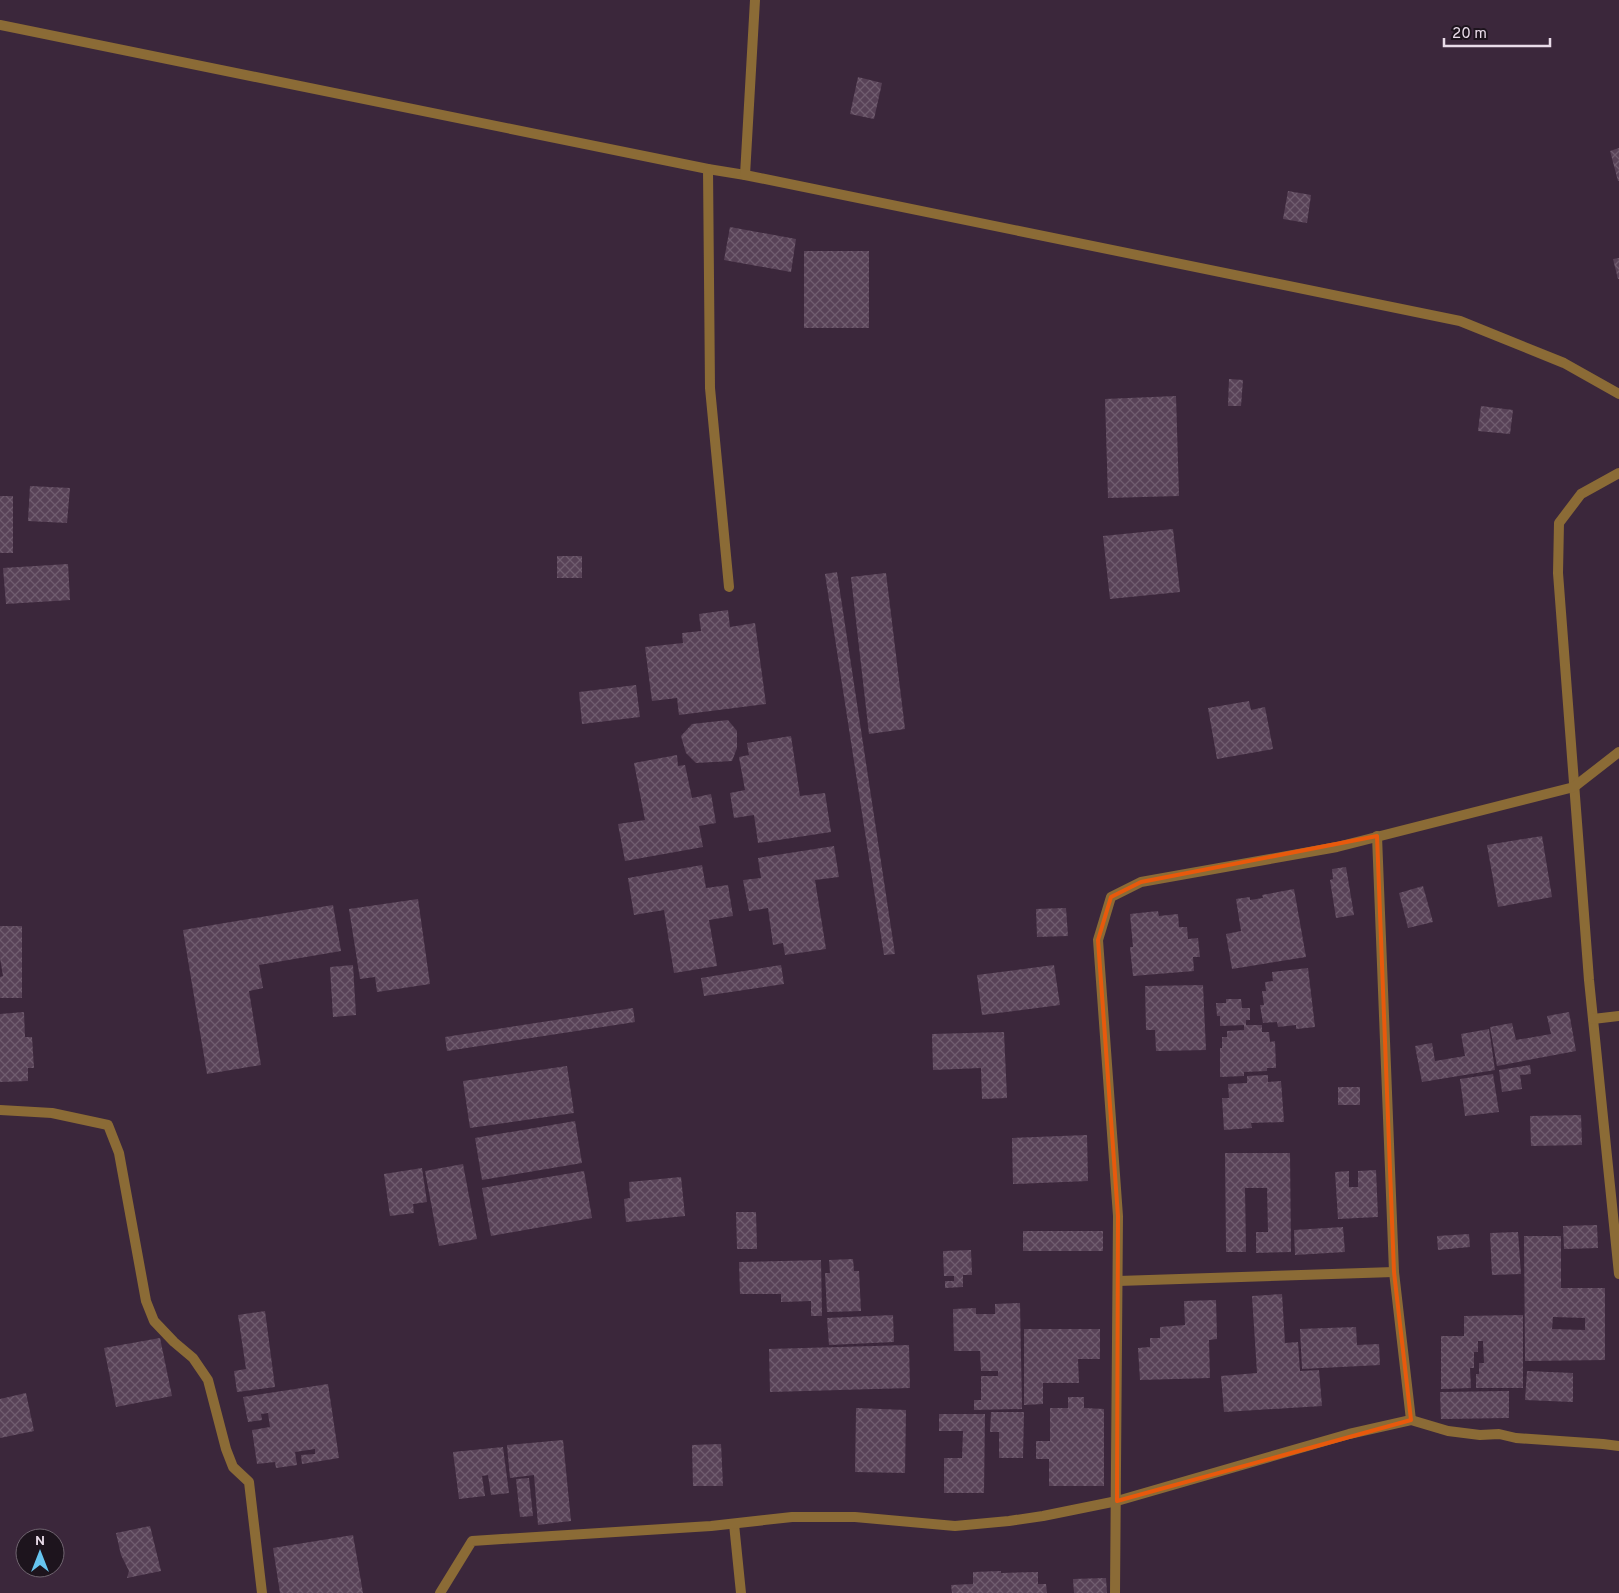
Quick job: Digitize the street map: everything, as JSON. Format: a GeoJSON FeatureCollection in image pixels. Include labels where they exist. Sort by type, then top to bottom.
{"type":"FeatureCollection","features":[{"type":"Feature","properties":{"kind":"street"},"geometry":{"type":"LineString","coordinates":[[745,174],[755,0]]}},
{"type":"Feature","properties":{"kind":"street"},"geometry":{"type":"LineString","coordinates":[[0,25],[708,169],[745,174],[1460,321],[1564,363],[1619,394]]}},
{"type":"Feature","properties":{"kind":"street"},"geometry":{"type":"LineString","coordinates":[[708,169],[710,388],[729,587]]}},
{"type":"Feature","properties":{"kind":"street"},"geometry":{"type":"LineString","coordinates":[[1619,473],[1581,494],[1559,523],[1558,573],[1593,1019],[1619,1274]]}},
{"type":"Feature","properties":{"kind":"street"},"geometry":{"type":"LineString","coordinates":[[1115,1593],[1118,1216],[1098,940],[1111,897],[1141,882],[1337,846],[1574,787],[1619,752]]}},
{"type":"Feature","properties":{"kind":"street"},"geometry":{"type":"LineString","coordinates":[[1377,836],[1394,1272],[1411,1420]]}},
{"type":"Feature","properties":{"kind":"street"},"geometry":{"type":"LineString","coordinates":[[1593,1019],[1619,1016]]}},
{"type":"Feature","properties":{"kind":"street"},"geometry":{"type":"LineString","coordinates":[[0,1110],[52,1113],[108,1125],[119,1153],[146,1301],[154,1321],[193,1358],[208,1380],[226,1450],[233,1467],[249,1482],[262,1593]]}},
{"type":"Feature","properties":{"kind":"street"},"geometry":{"type":"LineString","coordinates":[[1118,1281],[1394,1272]]}},
{"type":"Feature","properties":{"kind":"street"},"geometry":{"type":"LineString","coordinates":[[440,1593],[472,1541],[734,1524],[792,1517],[855,1517],[955,1526],[1043,1516],[1116,1501],[1349,1434],[1411,1420],[1448,1431],[1480,1435],[1499,1434],[1516,1438],[1619,1446]]}},
{"type":"Feature","properties":{"kind":"street"},"geometry":{"type":"LineString","coordinates":[[734,1524],[741,1593]]}},
{"type":"Feature","properties":{"kind":"highlighted area"},"geometry":{"type":"Polygon","coordinates":[[[1377,836],[1394,1272],[1411,1420],[1117,1501],[1118,1216],[1098,940],[1111,897],[1141,882],[1377,836]]]}},
{"type":"Feature","properties":{"kind":"building"},"geometry":{"type":"Polygon","coordinates":[[[858,77],[882,83],[874,119],[850,114],[858,77]]]}},
{"type":"Feature","properties":{"kind":"building"},"geometry":{"type":"Polygon","coordinates":[[[1619,148],[1619,181],[1618,181],[1610,151],[1619,148]]]}},
{"type":"Feature","properties":{"kind":"building"},"geometry":{"type":"Polygon","coordinates":[[[1288,191],[1311,195],[1307,223],[1283,219],[1288,191]]]}},
{"type":"Feature","properties":{"kind":"building"},"geometry":{"type":"Polygon","coordinates":[[[730,227],[796,239],[791,272],[724,260],[730,227]]]}},
{"type":"Feature","properties":{"kind":"building"},"geometry":{"type":"Polygon","coordinates":[[[804,251],[869,251],[869,328],[804,328],[804,251]]]}},
{"type":"Feature","properties":{"kind":"building"},"geometry":{"type":"Polygon","coordinates":[[[1619,258],[1619,279],[1618,279],[1613,259],[1619,258]]]}},
{"type":"Feature","properties":{"kind":"building"},"geometry":{"type":"Polygon","coordinates":[[[1229,379],[1243,380],[1241,406],[1228,406],[1229,379]]]}},
{"type":"Feature","properties":{"kind":"building"},"geometry":{"type":"Polygon","coordinates":[[[1176,396],[1179,496],[1108,498],[1105,399],[1176,396]]]}},
{"type":"Feature","properties":{"kind":"building"},"geometry":{"type":"Polygon","coordinates":[[[1481,406],[1513,410],[1510,434],[1478,431],[1481,406]]]}},
{"type":"Feature","properties":{"kind":"building"},"geometry":{"type":"Polygon","coordinates":[[[30,486],[70,488],[67,523],[28,521],[30,486]]]}},
{"type":"Feature","properties":{"kind":"building"},"geometry":{"type":"Polygon","coordinates":[[[0,496],[13,496],[13,553],[0,553],[0,496]]]}},
{"type":"Feature","properties":{"kind":"building"},"geometry":{"type":"Polygon","coordinates":[[[1173,529],[1180,592],[1110,599],[1103,536],[1173,529]]]}},
{"type":"Feature","properties":{"kind":"building"},"geometry":{"type":"Polygon","coordinates":[[[557,556],[582,556],[582,578],[557,578],[557,556]]]}},
{"type":"Feature","properties":{"kind":"building"},"geometry":{"type":"Polygon","coordinates":[[[68,564],[70,600],[6,604],[3,568],[68,564]]]}},
{"type":"Feature","properties":{"kind":"building"},"geometry":{"type":"Polygon","coordinates":[[[837,572],[895,954],[884,955],[825,574],[837,572]]]}},
{"type":"Feature","properties":{"kind":"building"},"geometry":{"type":"Polygon","coordinates":[[[886,573],[905,729],[869,734],[851,577],[886,573]]]}},
{"type":"Feature","properties":{"kind":"building"},"geometry":{"type":"Polygon","coordinates":[[[728,610],[730,627],[755,623],[766,704],[679,715],[677,698],[652,701],[645,647],[683,643],[682,633],[701,631],[699,614],[728,610]]]}},
{"type":"Feature","properties":{"kind":"building"},"geometry":{"type":"Polygon","coordinates":[[[636,685],[640,717],[582,724],[579,692],[636,685]]]}},
{"type":"Feature","properties":{"kind":"building"},"geometry":{"type":"Polygon","coordinates":[[[1249,701],[1251,710],[1265,707],[1273,749],[1217,759],[1208,708],[1249,701]]]}},
{"type":"Feature","properties":{"kind":"building"},"geometry":{"type":"Polygon","coordinates":[[[728,720],[737,731],[737,748],[732,761],[696,763],[686,753],[681,736],[692,724],[728,720]]]}},
{"type":"Feature","properties":{"kind":"building"},"geometry":{"type":"Polygon","coordinates":[[[791,736],[800,796],[825,793],[831,832],[758,843],[754,815],[734,818],[730,793],[745,790],[739,757],[749,755],[747,743],[791,736]]]}},
{"type":"Feature","properties":{"kind":"building"},"geometry":{"type":"Polygon","coordinates":[[[677,755],[678,766],[685,765],[692,798],[711,794],[716,823],[699,826],[703,847],[625,861],[618,824],[645,820],[634,763],[677,755]]]}},
{"type":"Feature","properties":{"kind":"building"},"geometry":{"type":"Polygon","coordinates":[[[1542,836],[1552,897],[1498,907],[1487,845],[1542,836]]]}},
{"type":"Feature","properties":{"kind":"building"},"geometry":{"type":"Polygon","coordinates":[[[834,846],[839,877],[815,880],[826,949],[785,955],[783,943],[773,945],[768,908],[749,911],[743,880],[761,878],[758,858],[834,846]]]}},
{"type":"Feature","properties":{"kind":"building"},"geometry":{"type":"Polygon","coordinates":[[[702,865],[706,888],[728,885],[733,916],[709,920],[717,966],[674,973],[664,910],[634,915],[628,878],[702,865]]]}},
{"type":"Feature","properties":{"kind":"building"},"geometry":{"type":"Polygon","coordinates":[[[1346,867],[1354,915],[1336,918],[1330,880],[1333,879],[1332,869],[1346,867]]]}},
{"type":"Feature","properties":{"kind":"building"},"geometry":{"type":"Polygon","coordinates":[[[1423,886],[1433,922],[1408,928],[1399,893],[1423,886]]]}},
{"type":"Feature","properties":{"kind":"building"},"geometry":{"type":"Polygon","coordinates":[[[1294,889],[1306,957],[1232,969],[1226,934],[1241,931],[1236,899],[1250,897],[1250,900],[1263,898],[1262,895],[1294,889]]]}},
{"type":"Feature","properties":{"kind":"building"},"geometry":{"type":"Polygon","coordinates":[[[418,899],[430,984],[377,992],[375,977],[360,979],[349,909],[418,899]]]}},
{"type":"Feature","properties":{"kind":"building"},"geometry":{"type":"Polygon","coordinates":[[[333,905],[341,951],[259,965],[263,988],[249,991],[261,1065],[207,1074],[183,930],[333,905]]]}},
{"type":"Feature","properties":{"kind":"building"},"geometry":{"type":"Polygon","coordinates":[[[1066,908],[1068,936],[1037,937],[1036,909],[1066,908]]]}},
{"type":"Feature","properties":{"kind":"building"},"geometry":{"type":"Polygon","coordinates":[[[1158,911],[1159,916],[1178,914],[1179,927],[1187,927],[1188,939],[1198,938],[1200,957],[1193,957],[1194,971],[1133,976],[1130,947],[1133,947],[1130,914],[1158,911]]]}},
{"type":"Feature","properties":{"kind":"building"},"geometry":{"type":"Polygon","coordinates":[[[0,926],[22,926],[22,998],[0,998],[0,977],[3,976],[0,958],[0,926]]]}},
{"type":"Feature","properties":{"kind":"building"},"geometry":{"type":"Polygon","coordinates":[[[353,965],[356,1015],[333,1017],[330,967],[353,965]]]}},
{"type":"Feature","properties":{"kind":"building"},"geometry":{"type":"Polygon","coordinates":[[[781,965],[784,984],[704,996],[701,978],[781,965]]]}},
{"type":"Feature","properties":{"kind":"building"},"geometry":{"type":"Polygon","coordinates":[[[1054,965],[1060,1005],[982,1015],[977,975],[1054,965]]]}},
{"type":"Feature","properties":{"kind":"building"},"geometry":{"type":"Polygon","coordinates":[[[1308,968],[1315,1027],[1296,1029],[1296,1025],[1278,1027],[1277,1022],[1263,1023],[1260,1005],[1264,1005],[1262,991],[1266,991],[1265,982],[1273,981],[1272,972],[1308,968]]]}},
{"type":"Feature","properties":{"kind":"building"},"geometry":{"type":"Polygon","coordinates":[[[1203,985],[1206,1050],[1156,1051],[1155,1030],[1146,1030],[1145,986],[1203,985]]]}},
{"type":"Feature","properties":{"kind":"building"},"geometry":{"type":"Polygon","coordinates":[[[1226,999],[1241,999],[1242,1008],[1250,1008],[1250,1020],[1246,1020],[1246,1025],[1262,1025],[1262,1032],[1269,1032],[1270,1042],[1275,1041],[1276,1068],[1267,1068],[1267,1071],[1244,1072],[1244,1076],[1220,1077],[1222,1037],[1227,1037],[1227,1031],[1244,1030],[1244,1025],[1220,1026],[1220,1016],[1217,1016],[1216,1003],[1226,1003],[1226,999]]]}},
{"type":"Feature","properties":{"kind":"building"},"geometry":{"type":"Polygon","coordinates":[[[633,1008],[635,1022],[447,1051],[445,1037],[633,1008]]]}},
{"type":"Feature","properties":{"kind":"building"},"geometry":{"type":"Polygon","coordinates":[[[24,1012],[25,1037],[32,1037],[34,1068],[28,1068],[28,1081],[0,1082],[0,1014],[24,1012]]]}},
{"type":"Feature","properties":{"kind":"building"},"geometry":{"type":"Polygon","coordinates":[[[1569,1012],[1576,1051],[1497,1066],[1490,1027],[1512,1023],[1516,1040],[1551,1034],[1547,1016],[1569,1012]]]}},
{"type":"Feature","properties":{"kind":"building"},"geometry":{"type":"Polygon","coordinates":[[[1489,1029],[1495,1070],[1422,1082],[1415,1046],[1432,1043],[1435,1061],[1465,1056],[1461,1034],[1489,1029]]]}},
{"type":"Feature","properties":{"kind":"building"},"geometry":{"type":"Polygon","coordinates":[[[1004,1032],[1007,1098],[982,1099],[981,1068],[933,1070],[932,1034],[1004,1032]]]}},
{"type":"Feature","properties":{"kind":"building"},"geometry":{"type":"Polygon","coordinates":[[[1530,1065],[1531,1074],[1520,1075],[1522,1089],[1502,1092],[1499,1070],[1530,1065]]]}},
{"type":"Feature","properties":{"kind":"building"},"geometry":{"type":"Polygon","coordinates":[[[567,1066],[574,1113],[470,1128],[463,1081],[567,1066]]]}},
{"type":"Feature","properties":{"kind":"building"},"geometry":{"type":"Polygon","coordinates":[[[1493,1074],[1499,1112],[1465,1116],[1460,1079],[1493,1074]]]}},
{"type":"Feature","properties":{"kind":"building"},"geometry":{"type":"Polygon","coordinates":[[[1268,1075],[1268,1082],[1281,1081],[1284,1122],[1251,1123],[1252,1128],[1224,1130],[1222,1098],[1229,1098],[1228,1084],[1247,1083],[1247,1076],[1268,1075]]]}},
{"type":"Feature","properties":{"kind":"building"},"geometry":{"type":"Polygon","coordinates":[[[1338,1087],[1360,1087],[1360,1105],[1338,1105],[1338,1087]]]}},
{"type":"Feature","properties":{"kind":"building"},"geometry":{"type":"Polygon","coordinates":[[[1581,1115],[1582,1145],[1531,1146],[1530,1116],[1581,1115]]]}},
{"type":"Feature","properties":{"kind":"building"},"geometry":{"type":"Polygon","coordinates":[[[575,1121],[582,1163],[482,1180],[475,1138],[575,1121]]]}},
{"type":"Feature","properties":{"kind":"building"},"geometry":{"type":"Polygon","coordinates":[[[1087,1135],[1088,1181],[1013,1184],[1012,1138],[1087,1135]]]}},
{"type":"Feature","properties":{"kind":"building"},"geometry":{"type":"Polygon","coordinates":[[[1225,1153],[1290,1153],[1291,1252],[1256,1253],[1256,1232],[1268,1232],[1267,1188],[1245,1188],[1246,1252],[1226,1252],[1225,1153]]]}},
{"type":"Feature","properties":{"kind":"building"},"geometry":{"type":"Polygon","coordinates":[[[463,1164],[477,1239],[439,1246],[425,1171],[463,1164]]]}},
{"type":"Feature","properties":{"kind":"building"},"geometry":{"type":"Polygon","coordinates":[[[422,1168],[427,1202],[413,1204],[414,1213],[390,1216],[384,1174],[422,1168]]]}},
{"type":"Feature","properties":{"kind":"building"},"geometry":{"type":"Polygon","coordinates":[[[1376,1170],[1378,1217],[1338,1219],[1335,1172],[1349,1171],[1349,1187],[1358,1187],[1358,1171],[1376,1170]]]}},
{"type":"Feature","properties":{"kind":"building"},"geometry":{"type":"Polygon","coordinates":[[[584,1171],[592,1218],[491,1236],[482,1188],[584,1171]]]}},
{"type":"Feature","properties":{"kind":"building"},"geometry":{"type":"Polygon","coordinates":[[[681,1177],[685,1216],[626,1222],[624,1199],[630,1198],[629,1182],[681,1177]]]}},
{"type":"Feature","properties":{"kind":"building"},"geometry":{"type":"Polygon","coordinates":[[[736,1212],[756,1212],[757,1249],[737,1249],[736,1212]]]}},
{"type":"Feature","properties":{"kind":"building"},"geometry":{"type":"Polygon","coordinates":[[[1597,1225],[1598,1248],[1564,1249],[1563,1226],[1597,1225]]]}},
{"type":"Feature","properties":{"kind":"building"},"geometry":{"type":"Polygon","coordinates":[[[1343,1227],[1345,1252],[1295,1255],[1294,1230],[1343,1227]]]}},
{"type":"Feature","properties":{"kind":"building"},"geometry":{"type":"Polygon","coordinates":[[[1023,1231],[1103,1231],[1103,1251],[1023,1251],[1023,1231]]]}},
{"type":"Feature","properties":{"kind":"building"},"geometry":{"type":"Polygon","coordinates":[[[1518,1232],[1521,1274],[1492,1275],[1490,1233],[1518,1232]]]}},
{"type":"Feature","properties":{"kind":"building"},"geometry":{"type":"Polygon","coordinates":[[[1469,1234],[1470,1247],[1438,1250],[1437,1236],[1469,1234]]]}},
{"type":"Feature","properties":{"kind":"building"},"geometry":{"type":"Polygon","coordinates":[[[1524,1236],[1561,1236],[1561,1288],[1605,1288],[1605,1360],[1525,1361],[1524,1236]],[[1553,1317],[1552,1329],[1585,1330],[1585,1318],[1553,1317]]]}},
{"type":"Feature","properties":{"kind":"building"},"geometry":{"type":"Polygon","coordinates":[[[971,1250],[972,1275],[963,1275],[963,1287],[945,1288],[945,1281],[954,1281],[954,1276],[944,1276],[943,1251],[971,1250]]]}},
{"type":"Feature","properties":{"kind":"building"},"geometry":{"type":"Polygon","coordinates":[[[853,1259],[854,1271],[859,1271],[861,1311],[827,1312],[825,1273],[830,1273],[829,1260],[853,1259]]]}},
{"type":"Feature","properties":{"kind":"building"},"geometry":{"type":"Polygon","coordinates":[[[821,1260],[822,1316],[811,1316],[811,1301],[781,1302],[781,1294],[740,1294],[739,1262],[821,1260]]]}},
{"type":"Feature","properties":{"kind":"building"},"geometry":{"type":"Polygon","coordinates":[[[1282,1294],[1285,1343],[1298,1342],[1300,1371],[1319,1370],[1322,1406],[1224,1412],[1221,1376],[1257,1373],[1252,1296],[1282,1294]]]}},
{"type":"Feature","properties":{"kind":"building"},"geometry":{"type":"Polygon","coordinates":[[[1216,1300],[1217,1339],[1209,1340],[1210,1378],[1140,1380],[1138,1348],[1150,1347],[1150,1338],[1160,1338],[1160,1327],[1185,1325],[1184,1301],[1216,1300]]]}},
{"type":"Feature","properties":{"kind":"building"},"geometry":{"type":"Polygon","coordinates":[[[1020,1303],[1022,1409],[974,1410],[974,1400],[981,1400],[981,1376],[998,1376],[998,1371],[981,1371],[980,1351],[954,1351],[953,1309],[976,1308],[976,1314],[995,1314],[995,1304],[1020,1303]]]}},
{"type":"Feature","properties":{"kind":"building"},"geometry":{"type":"Polygon","coordinates":[[[265,1311],[275,1387],[237,1392],[234,1371],[246,1369],[238,1315],[265,1311]]]}},
{"type":"Feature","properties":{"kind":"building"},"geometry":{"type":"Polygon","coordinates":[[[893,1315],[894,1342],[829,1345],[827,1318],[893,1315]]]}},
{"type":"Feature","properties":{"kind":"building"},"geometry":{"type":"Polygon","coordinates":[[[1523,1315],[1523,1388],[1476,1388],[1476,1374],[1479,1374],[1479,1363],[1484,1363],[1483,1341],[1478,1341],[1478,1352],[1474,1352],[1474,1368],[1470,1368],[1471,1388],[1441,1389],[1441,1336],[1464,1336],[1464,1316],[1523,1315]]]}},
{"type":"Feature","properties":{"kind":"building"},"geometry":{"type":"Polygon","coordinates":[[[1356,1327],[1357,1345],[1379,1344],[1380,1365],[1302,1369],[1300,1329],[1356,1327]]]}},
{"type":"Feature","properties":{"kind":"building"},"geometry":{"type":"Polygon","coordinates":[[[1024,1329],[1100,1329],[1100,1359],[1078,1359],[1079,1383],[1043,1383],[1043,1404],[1024,1405],[1024,1329]]]}},
{"type":"Feature","properties":{"kind":"building"},"geometry":{"type":"Polygon","coordinates":[[[160,1338],[172,1396],[116,1407],[104,1348],[160,1338]]]}},
{"type":"Feature","properties":{"kind":"building"},"geometry":{"type":"Polygon","coordinates":[[[909,1345],[910,1388],[770,1392],[769,1349],[909,1345]]]}},
{"type":"Feature","properties":{"kind":"building"},"geometry":{"type":"Polygon","coordinates":[[[1527,1371],[1573,1373],[1573,1402],[1525,1400],[1527,1371]]]}},
{"type":"Feature","properties":{"kind":"building"},"geometry":{"type":"Polygon","coordinates":[[[328,1384],[339,1458],[302,1464],[301,1455],[315,1454],[315,1449],[295,1452],[297,1465],[276,1468],[275,1462],[257,1464],[252,1430],[270,1427],[268,1413],[261,1414],[262,1420],[248,1422],[243,1397],[328,1384]]]}},
{"type":"Feature","properties":{"kind":"building"},"geometry":{"type":"Polygon","coordinates":[[[1509,1391],[1509,1418],[1441,1419],[1440,1392],[1509,1391]]]}},
{"type":"Feature","properties":{"kind":"building"},"geometry":{"type":"Polygon","coordinates":[[[26,1393],[34,1431],[0,1438],[0,1399],[26,1393]]]}},
{"type":"Feature","properties":{"kind":"building"},"geometry":{"type":"Polygon","coordinates":[[[1068,1397],[1084,1397],[1084,1408],[1104,1409],[1104,1486],[1049,1486],[1049,1459],[1036,1459],[1036,1441],[1050,1441],[1050,1408],[1068,1408],[1068,1397]]]}},
{"type":"Feature","properties":{"kind":"building"},"geometry":{"type":"Polygon","coordinates":[[[856,1408],[906,1410],[905,1473],[855,1472],[856,1408]]]}},
{"type":"Feature","properties":{"kind":"building"},"geometry":{"type":"Polygon","coordinates":[[[991,1412],[1024,1412],[1023,1458],[999,1458],[999,1432],[990,1432],[991,1412]]]}},
{"type":"Feature","properties":{"kind":"building"},"geometry":{"type":"Polygon","coordinates":[[[939,1414],[985,1414],[984,1493],[944,1493],[944,1458],[962,1458],[963,1431],[939,1431],[939,1414]]]}},
{"type":"Feature","properties":{"kind":"building"},"geometry":{"type":"Polygon","coordinates":[[[563,1440],[571,1521],[538,1525],[534,1475],[510,1478],[507,1445],[563,1440]]]}},
{"type":"Feature","properties":{"kind":"building"},"geometry":{"type":"Polygon","coordinates":[[[721,1444],[723,1486],[693,1486],[692,1445],[721,1444]]]}},
{"type":"Feature","properties":{"kind":"building"},"geometry":{"type":"Polygon","coordinates":[[[503,1447],[509,1493],[491,1495],[488,1475],[482,1476],[485,1496],[459,1499],[453,1452],[503,1447]]]}},
{"type":"Feature","properties":{"kind":"building"},"geometry":{"type":"Polygon","coordinates":[[[529,1478],[533,1516],[520,1517],[516,1479],[529,1478]]]}},
{"type":"Feature","properties":{"kind":"building"},"geometry":{"type":"Polygon","coordinates":[[[150,1526],[161,1571],[127,1578],[129,1571],[121,1555],[116,1533],[150,1526]]]}},
{"type":"Feature","properties":{"kind":"building"},"geometry":{"type":"Polygon","coordinates":[[[353,1535],[363,1593],[280,1593],[273,1548],[353,1535]]]}},
{"type":"Feature","properties":{"kind":"building"},"geometry":{"type":"Polygon","coordinates":[[[1001,1571],[1001,1573],[1038,1572],[1038,1584],[1046,1584],[1047,1593],[952,1593],[951,1585],[973,1584],[973,1572],[1001,1571]]]}},
{"type":"Feature","properties":{"kind":"building"},"geometry":{"type":"Polygon","coordinates":[[[1106,1578],[1107,1593],[1074,1593],[1073,1579],[1106,1578]]]}}]}
